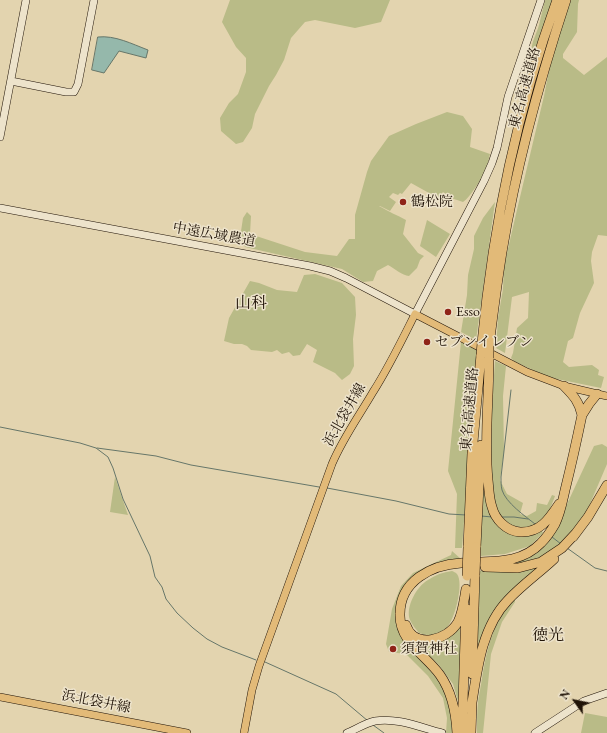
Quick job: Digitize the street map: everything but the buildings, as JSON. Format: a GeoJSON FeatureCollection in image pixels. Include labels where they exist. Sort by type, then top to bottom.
{"type":"FeatureCollection","features":[{"type":"Feature","properties":{"kind":"highway","name":"東名高速道路"},"geometry":{"type":"LineString","coordinates":[[471,733],[472,547],[480,458],[490,271],[506,182],[518,128],[535,66],[557,0]]}},
{"type":"Feature","properties":{"kind":"highway","name":"東名高速道路"},"geometry":{"type":"LineString","coordinates":[[486,344],[502,252],[528,128],[550,49],[566,0]]}},
{"type":"Feature","properties":{"kind":"highway"},"geometry":{"type":"LineString","coordinates":[[486,357],[487,472],[492,508],[498,520],[507,528],[517,532],[528,532],[537,529],[544,524],[563,498]]}},
{"type":"Feature","properties":{"kind":"highway"},"geometry":{"type":"LineString","coordinates":[[564,386],[577,399],[582,415]]}},
{"type":"Feature","properties":{"kind":"highway"},"geometry":{"type":"LineString","coordinates":[[457,733],[453,704],[444,680],[412,645],[402,631],[400,614],[404,596],[412,582],[437,568],[459,563],[497,562],[522,556],[532,551],[548,535],[556,523],[582,415],[597,394]]}},
{"type":"Feature","properties":{"kind":"highway"},"geometry":{"type":"LineString","coordinates":[[472,709],[478,666],[491,625],[499,611],[508,600],[564,550],[588,517],[607,485]]}},
{"type":"Feature","properties":{"kind":"highway"},"geometry":{"type":"LineString","coordinates":[[466,589],[462,612],[458,622],[452,630],[436,639],[423,640],[417,638],[407,629],[404,614],[407,597],[416,585],[426,577],[438,572],[459,567],[518,568],[541,562],[562,548],[576,533]]}},
{"type":"Feature","properties":{"kind":"highway","name":"東名高速道路"},"geometry":{"type":"LineString","coordinates":[[462,733],[466,589],[471,576]]}},
{"type":"Feature","properties":{"kind":"main road"},"geometry":{"type":"LineString","coordinates":[[415,314],[527,372],[564,386],[607,396]]}},
{"type":"Feature","properties":{"kind":"main road","name":"浜北袋井線"},"geometry":{"type":"LineString","coordinates":[[244,733],[258,666],[336,454],[387,368],[415,314]]}},
{"type":"Feature","properties":{"kind":"main road","name":"浜北袋井線"},"geometry":{"type":"LineString","coordinates":[[0,697],[187,733]]}},
{"type":"Feature","properties":{"kind":"street"},"geometry":{"type":"LineString","coordinates":[[0,137],[26,0]]}},
{"type":"Feature","properties":{"kind":"street"},"geometry":{"type":"LineString","coordinates":[[11,81],[66,92],[74,92],[78,84],[94,0]]}},
{"type":"Feature","properties":{"kind":"street"},"geometry":{"type":"LineString","coordinates":[[415,314],[492,163],[497,148],[508,97],[541,0]]}},
{"type":"Feature","properties":{"kind":"street","name":"中遠広域農道"},"geometry":{"type":"LineString","coordinates":[[0,208],[330,271],[415,314]]}},
{"type":"Feature","properties":{"kind":"street"},"geometry":{"type":"LineString","coordinates":[[535,733],[584,701],[607,693]]}},
{"type":"Feature","properties":{"kind":"street"},"geometry":{"type":"LineString","coordinates":[[347,733],[376,721],[388,720],[442,733]]}},
{"type":"Feature","properties":{"kind":"green space"},"geometry":{"type":"Polygon","coordinates":[[[230,0],[390,0],[381,22],[355,28],[315,20],[305,22],[291,38],[284,60],[255,114],[252,128],[243,142],[236,144],[221,131],[220,118],[229,103],[238,94],[246,72],[246,58],[236,47],[222,22],[230,0]]]}},
{"type":"Feature","properties":{"kind":"green space"},"geometry":{"type":"Polygon","coordinates":[[[545,0],[553,0],[533,58],[531,50],[545,0]]]}},
{"type":"Feature","properties":{"kind":"green space"},"geometry":{"type":"Polygon","coordinates":[[[571,0],[579,0],[577,32],[563,54],[563,58],[584,75],[607,57],[607,236],[598,235],[592,252],[591,261],[594,283],[580,313],[573,338],[568,341],[563,362],[569,367],[592,365],[599,370],[598,375],[604,377],[601,388],[547,377],[514,361],[511,358],[517,328],[528,318],[529,292],[512,297],[505,353],[496,348],[498,318],[503,289],[504,266],[544,96],[553,50],[571,0]]]}},
{"type":"Feature","properties":{"kind":"green space"},"geometry":{"type":"Polygon","coordinates":[[[447,112],[463,116],[472,129],[470,147],[490,154],[487,167],[476,186],[463,202],[454,199],[443,192],[438,198],[411,183],[402,194],[400,193],[398,195],[393,193],[389,197],[396,202],[390,211],[379,206],[406,220],[403,234],[418,253],[424,256],[420,260],[417,268],[409,276],[388,265],[377,271],[373,281],[363,282],[342,269],[245,247],[240,238],[243,218],[247,212],[251,216],[250,234],[305,252],[337,256],[349,239],[355,239],[355,215],[367,172],[371,161],[389,136],[447,112]]]}},
{"type":"Feature","properties":{"kind":"green space"},"geometry":{"type":"Polygon","coordinates":[[[495,202],[476,340],[461,332],[467,295],[468,275],[474,249],[474,236],[483,218],[495,202]]]}},
{"type":"Feature","properties":{"kind":"green space"},"geometry":{"type":"Polygon","coordinates":[[[427,220],[450,234],[436,257],[420,246],[427,220]]]}},
{"type":"Feature","properties":{"kind":"green space"},"geometry":{"type":"Polygon","coordinates":[[[315,274],[342,283],[355,297],[356,315],[353,339],[354,366],[350,374],[342,380],[335,373],[313,362],[317,350],[307,344],[300,355],[293,356],[289,352],[282,354],[277,350],[272,352],[251,350],[242,344],[234,344],[224,341],[229,318],[250,281],[277,290],[297,292],[304,275],[315,274]]]}},
{"type":"Feature","properties":{"kind":"green space"},"geometry":{"type":"Polygon","coordinates":[[[461,342],[477,349],[462,548],[455,548],[457,494],[448,471],[461,342]]]}},
{"type":"Feature","properties":{"kind":"green space"},"geometry":{"type":"Polygon","coordinates":[[[495,361],[506,366],[503,396],[504,452],[500,480],[507,494],[523,503],[520,514],[527,516],[536,511],[537,503],[547,505],[552,495],[555,496],[550,509],[542,521],[531,527],[502,524],[494,503],[491,460],[492,405],[495,361]]]}},
{"type":"Feature","properties":{"kind":"green space"},"geometry":{"type":"Polygon","coordinates":[[[602,444],[607,447],[607,464],[584,518],[557,549],[532,562],[515,566],[479,564],[517,561],[561,517],[594,446],[602,444]]]}},
{"type":"Feature","properties":{"kind":"green space"},"geometry":{"type":"Polygon","coordinates":[[[115,477],[128,515],[110,512],[115,477]]]}},
{"type":"Feature","properties":{"kind":"green space"},"geometry":{"type":"Polygon","coordinates":[[[481,488],[484,488],[493,510],[517,532],[540,527],[543,533],[530,546],[505,554],[481,556],[481,488]]]}},
{"type":"Feature","properties":{"kind":"green space"},"geometry":{"type":"Polygon","coordinates":[[[452,551],[461,559],[406,586],[400,628],[441,677],[456,733],[446,733],[447,718],[443,698],[428,676],[406,654],[389,652],[386,644],[392,609],[401,586],[413,573],[451,555],[452,551]]]}},
{"type":"Feature","properties":{"kind":"green space"},"geometry":{"type":"Polygon","coordinates":[[[543,565],[516,589],[476,659],[480,571],[524,571],[543,565]]]}},
{"type":"Feature","properties":{"kind":"green space"},"geometry":{"type":"Polygon","coordinates":[[[452,571],[457,574],[460,585],[458,600],[451,622],[445,629],[436,634],[429,635],[419,633],[411,622],[409,615],[409,609],[413,597],[420,587],[428,580],[439,574],[452,571]]]}},
{"type":"Feature","properties":{"kind":"green space"},"geometry":{"type":"Polygon","coordinates":[[[515,599],[515,602],[502,622],[491,654],[483,733],[477,733],[478,702],[489,646],[501,616],[515,599]]]}},
{"type":"Feature","properties":{"kind":"green space"},"geometry":{"type":"Polygon","coordinates":[[[460,622],[460,708],[453,684],[438,664],[416,643],[430,645],[445,641],[453,633],[460,622]]]}},
{"type":"Feature","properties":{"kind":"green space"},"geometry":{"type":"Polygon","coordinates":[[[585,713],[607,717],[607,733],[581,733],[585,713]]]}},
{"type":"Feature","properties":{"kind":"shaded area"},"geometry":{"type":"Polygon","coordinates":[[[98,37],[111,37],[148,50],[146,58],[119,51],[104,73],[92,70],[98,37]]]}},
{"type":"Feature","properties":{"kind":"waterway"},"geometry":{"type":"LineString","coordinates":[[511,390],[501,477],[502,488],[507,500],[535,524]]}},
{"type":"Feature","properties":{"kind":"waterway"},"geometry":{"type":"LineString","coordinates":[[0,427],[80,443],[96,448],[108,457],[123,499],[150,556],[155,577],[162,587],[166,599],[177,613],[207,639],[222,647],[256,660]]}},
{"type":"Feature","properties":{"kind":"waterway"},"geometry":{"type":"LineString","coordinates":[[97,448],[156,456],[191,465],[319,487]]}},
{"type":"Feature","properties":{"kind":"waterway"},"geometry":{"type":"LineString","coordinates":[[327,488],[396,501],[449,514],[466,515]]}},
{"type":"Feature","properties":{"kind":"waterway"},"geometry":{"type":"LineString","coordinates":[[481,516],[492,517]]}},
{"type":"Feature","properties":{"kind":"waterway"},"geometry":{"type":"LineString","coordinates":[[501,517],[528,519]]}},
{"type":"Feature","properties":{"kind":"waterway"},"geometry":{"type":"LineString","coordinates":[[552,537],[561,544]]}},
{"type":"Feature","properties":{"kind":"waterway"},"geometry":{"type":"LineString","coordinates":[[567,548],[595,568],[607,571]]}},
{"type":"Feature","properties":{"kind":"waterway"},"geometry":{"type":"LineString","coordinates":[[265,662],[336,694],[368,721]]}},
{"type":"Feature","properties":{"kind":"waterway"},"geometry":{"type":"LineString","coordinates":[[373,725],[384,733]]}},
{"type":"Feature","properties":{"kind":"place","name":"鶴松院"},"geometry":{"type":"Point","coordinates":[403,202]}},
{"type":"Feature","properties":{"kind":"place","name":"Esso"},"geometry":{"type":"Point","coordinates":[448,312]}},
{"type":"Feature","properties":{"kind":"place","name":"セブンイレブン"},"geometry":{"type":"Point","coordinates":[427,342]}},
{"type":"Feature","properties":{"kind":"place","name":"須賀神社"},"geometry":{"type":"Point","coordinates":[393,649]}},
{"type":"Feature","properties":{"kind":"district","name":"山科"},"geometry":{"type":"Point","coordinates":[251,304]}},
{"type":"Feature","properties":{"kind":"district","name":"徳光"},"geometry":{"type":"Point","coordinates":[548,636]}}]}
